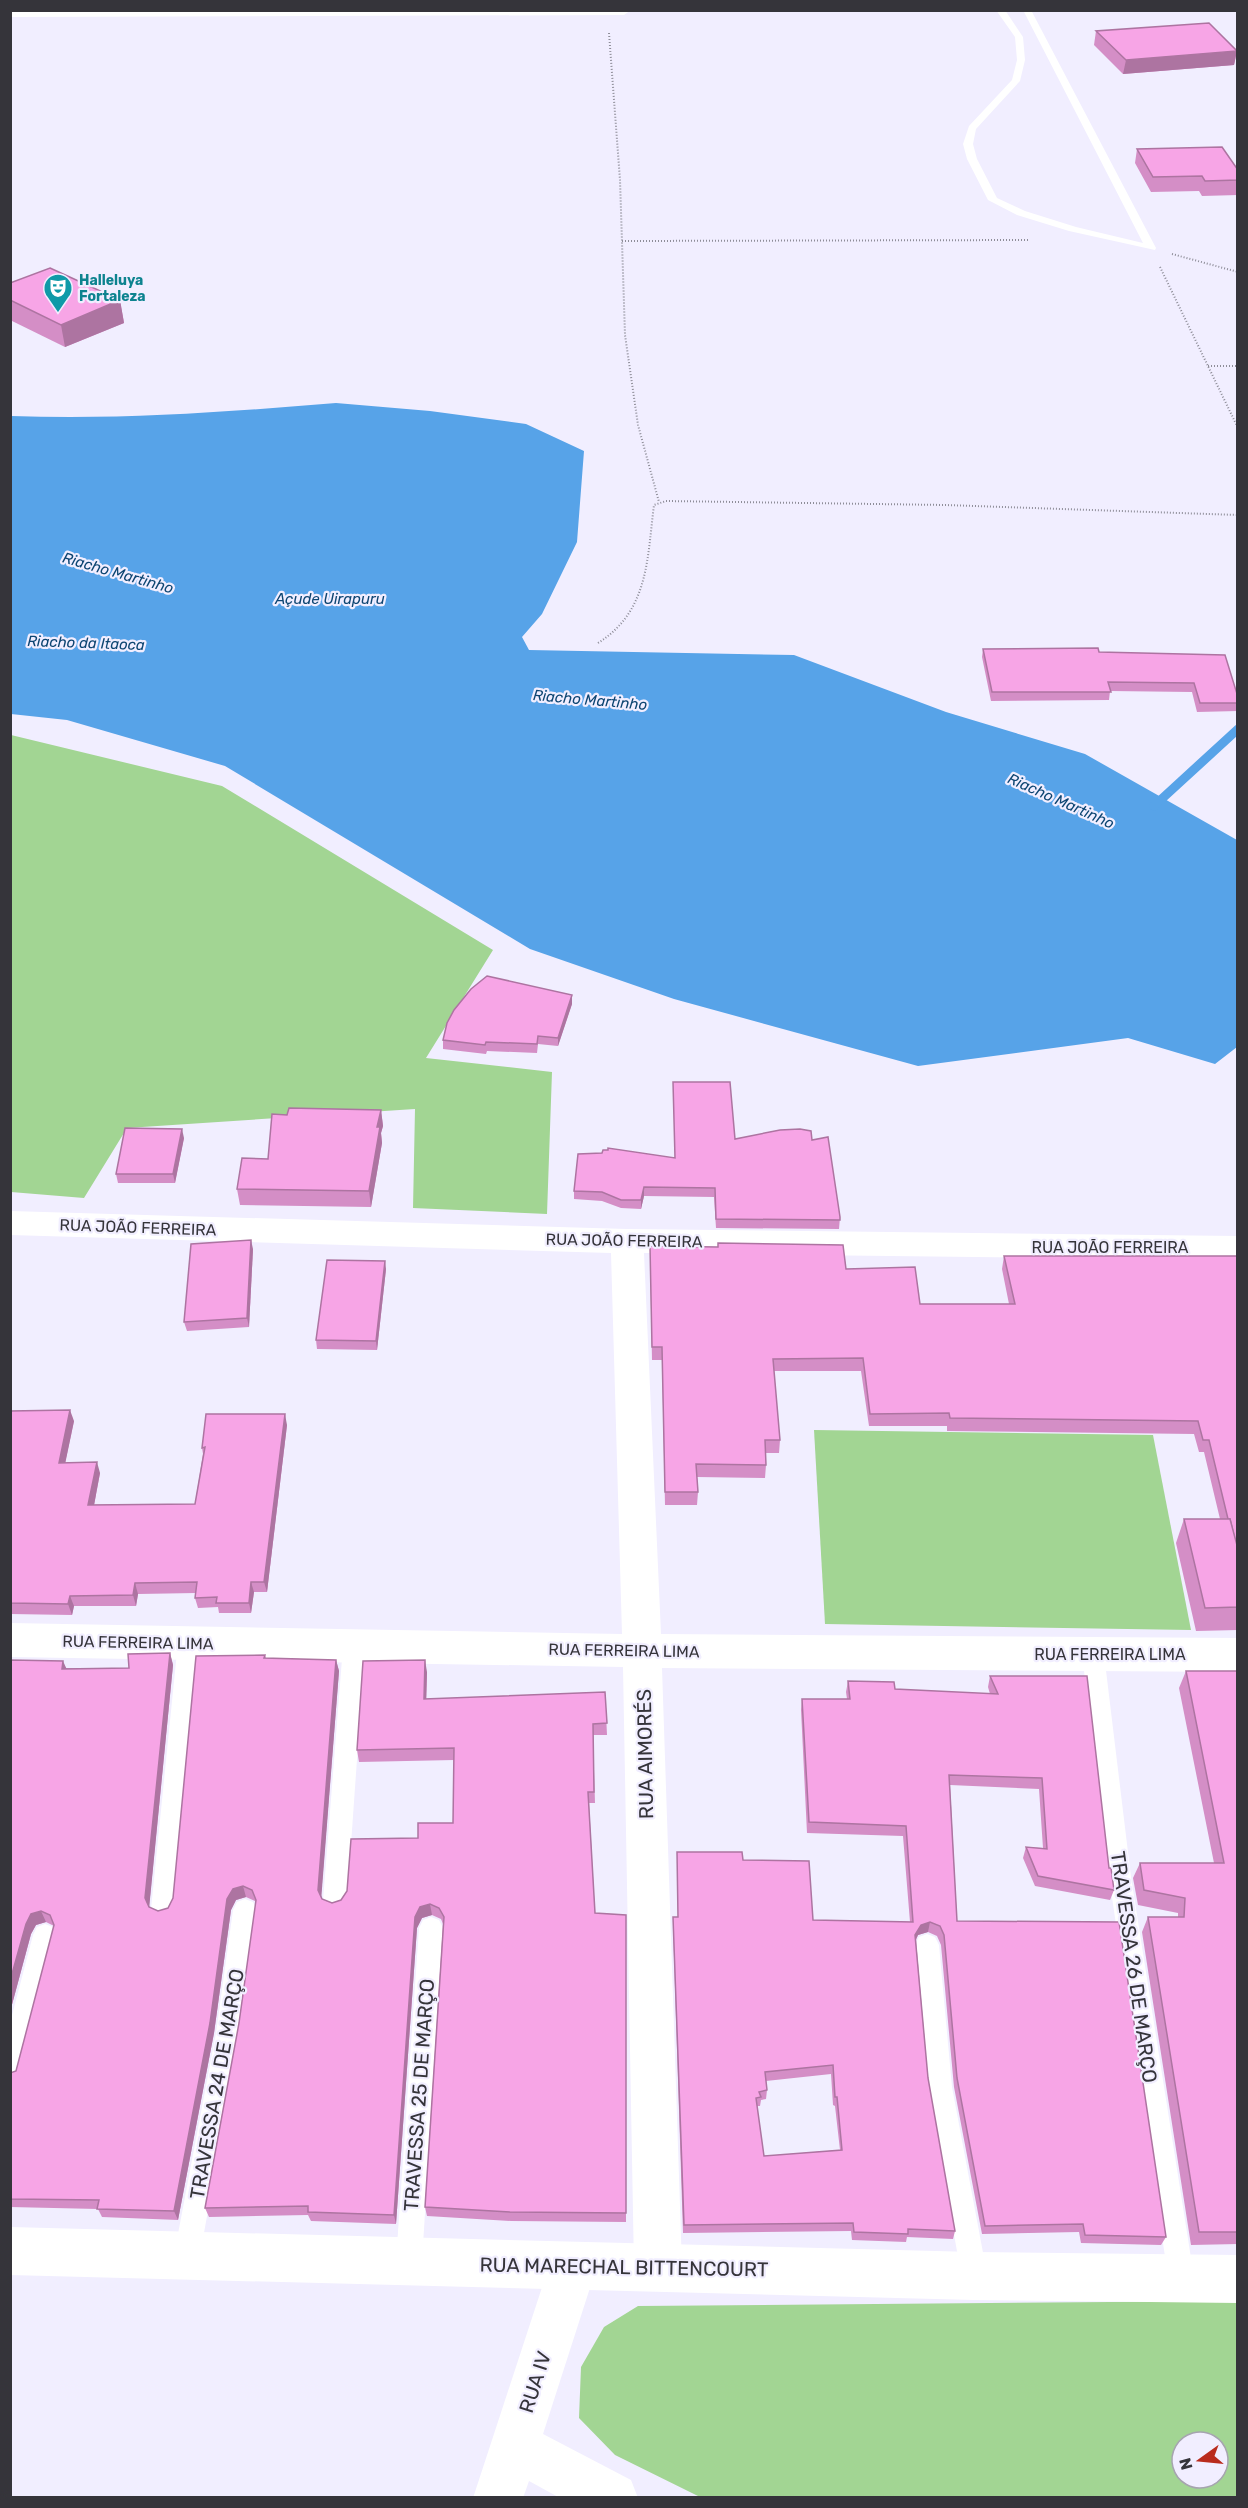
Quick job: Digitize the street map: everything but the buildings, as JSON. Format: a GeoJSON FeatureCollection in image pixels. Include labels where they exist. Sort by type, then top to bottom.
{"type":"FeatureCollection","features":[{"type":"Feature","properties":{"kind":"street"},"geometry":{"type":"LineString","coordinates":[[10,12],[624,10]]}},
{"type":"Feature","properties":{"kind":"street","name":"RUA JOÃO FERREIRA"},"geometry":{"type":"LineString","coordinates":[[10,1223],[627,1241],[1238,1248]]}},
{"type":"Feature","properties":{"kind":"street","name":"RUA AIMORÉS"},"geometry":{"type":"LineString","coordinates":[[627,1241],[642,1651],[658,2267]]}},
{"type":"Feature","properties":{"kind":"street","name":"RUA FERREIRA LIMA"},"geometry":{"type":"LineString","coordinates":[[10,1640],[642,1651],[1238,1655]]}},
{"type":"Feature","properties":{"kind":"street","name":"RUA MARECHAL BITTENCOURT"},"geometry":{"type":"LineString","coordinates":[[10,2252],[975,2276],[1238,2279]]}},
{"type":"Feature","properties":{"kind":"street","name":"RUA IV"},"geometry":{"type":"LineString","coordinates":[[498,2498],[573,2266]]}},
{"type":"Feature","properties":{"kind":"street"},"geometry":{"type":"LineString","coordinates":[[514,2446],[614,2498]]}},
{"type":"Feature","properties":{"kind":"lane"},"geometry":{"type":"LineString","coordinates":[[1000,10],[1019,37],[1021,60],[1016,81],[972,128],[968,144],[972,159],[993,200],[1020,213],[1073,230],[1151,248]]}},
{"type":"Feature","properties":{"kind":"lane"},"geometry":{"type":"LineString","coordinates":[[1027,10],[1151,248]]}},
{"type":"Feature","properties":{"kind":"lane"},"geometry":{"type":"LineString","coordinates":[[163,1909],[189,1642]]}},
{"type":"Feature","properties":{"kind":"lane"},"geometry":{"type":"LineString","coordinates":[[335,1900],[354,1646]]}},
{"type":"Feature","properties":{"kind":"lane","name":"TRAVESSA 26 DE MARÇO"},"geometry":{"type":"LineString","coordinates":[[1094,1654],[1120,1877],[1181,2279]]}},
{"type":"Feature","properties":{"kind":"lane","name":"TRAVESSA 24 DE MARÇO"},"geometry":{"type":"LineString","coordinates":[[187,2257],[228,2033],[245,1910]]}},
{"type":"Feature","properties":{"kind":"lane","name":"TRAVESSA 25 DE MARÇO"},"geometry":{"type":"LineString","coordinates":[[409,2262],[430,1928]]}},
{"type":"Feature","properties":{"kind":"lane"},"geometry":{"type":"LineString","coordinates":[[10,2071],[45,1935]]}},
{"type":"Feature","properties":{"kind":"lane"},"geometry":{"type":"LineString","coordinates":[[927,1945],[940,2087],[975,2276]]}},
{"type":"Feature","properties":{"kind":"path"},"geometry":{"type":"LineString","coordinates":[[607,11],[620,180],[626,334],[638,425],[659,502]]}},
{"type":"Feature","properties":{"kind":"path"},"geometry":{"type":"LineString","coordinates":[[622,241],[1037,240]]}},
{"type":"Feature","properties":{"kind":"path"},"geometry":{"type":"LineString","coordinates":[[1151,248],[1238,272]]}},
{"type":"Feature","properties":{"kind":"path"},"geometry":{"type":"LineString","coordinates":[[1151,248],[1238,428]]}},
{"type":"Feature","properties":{"kind":"path"},"geometry":{"type":"LineString","coordinates":[[1208,366],[1238,366]]}},
{"type":"Feature","properties":{"kind":"path"},"geometry":{"type":"LineString","coordinates":[[598,643],[617,633],[636,602],[643,582],[654,505],[659,502],[678,500],[945,505],[1238,515]]}},
{"type":"Feature","properties":{"kind":"green space"},"geometry":{"type":"Polygon","coordinates":[[[11,735],[222,786],[493,950],[426,1058],[552,1072],[547,1214],[413,1208],[415,1109],[127,1128],[84,1198],[11,1192],[11,735]]]}},
{"type":"Feature","properties":{"kind":"green space"},"geometry":{"type":"Polygon","coordinates":[[[814,1430],[1153,1435],[1191,1630],[825,1624],[814,1430]]]}},
{"type":"Feature","properties":{"kind":"green space"},"geometry":{"type":"Polygon","coordinates":[[[1237,2301],[1237,2497],[700,2497],[615,2455],[579,2418],[581,2367],[604,2327],[638,2306],[1237,2301]]]}},
{"type":"Feature","properties":{"kind":"water","name":"Açude Uirapuru"},"geometry":{"type":"Polygon","coordinates":[[[336,403],[430,411],[526,424],[584,451],[577,542],[542,614],[522,637],[529,650],[794,655],[946,712],[1085,754],[1237,840],[1237,1047],[1215,1064],[1128,1038],[918,1066],[674,999],[530,949],[225,766],[67,720],[11,714],[11,416],[133,416],[336,403]]]}},
{"type":"Feature","properties":{"kind":"waterway"},"geometry":{"type":"LineString","coordinates":[[1154,806],[1238,729]]}},
{"type":"Feature","properties":{"kind":"place","name":"Halleluya Fortaleza"},"geometry":{"type":"Point","coordinates":[58,314]}},
{"type":"Feature","properties":{"kind":"water label","name":"Riacho Martinho"},"geometry":{"type":"Point","coordinates":[118,573]}},
{"type":"Feature","properties":{"kind":"water label","name":"Riacho da Itaoca"},"geometry":{"type":"Point","coordinates":[86,643]}},
{"type":"Feature","properties":{"kind":"water label","name":"Riacho Martinho"},"geometry":{"type":"Point","coordinates":[590,700]}},
{"type":"Feature","properties":{"kind":"water label","name":"Riacho Martinho"},"geometry":{"type":"Point","coordinates":[1061,801]}}]}
